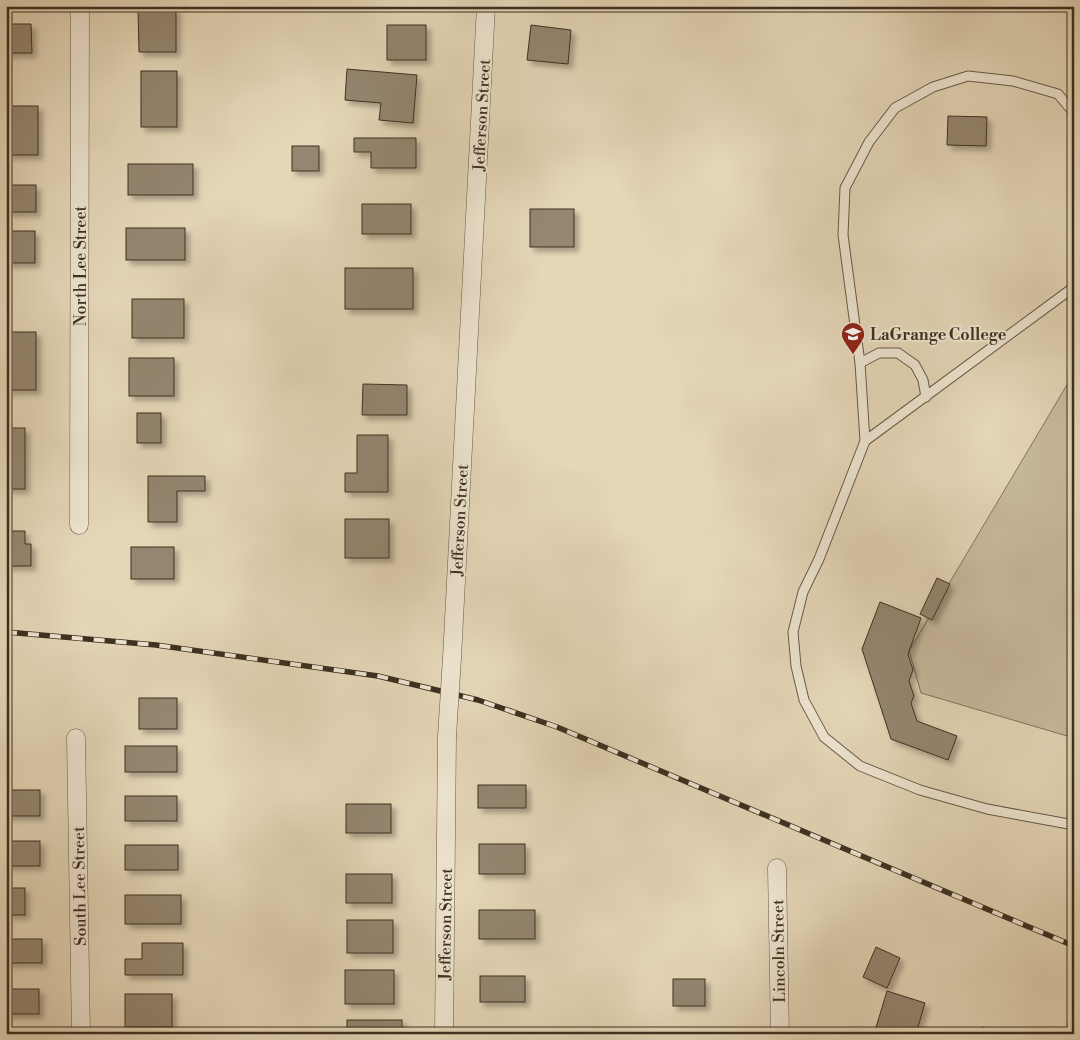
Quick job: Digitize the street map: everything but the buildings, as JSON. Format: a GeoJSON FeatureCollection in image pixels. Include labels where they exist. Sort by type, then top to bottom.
{"type":"FeatureCollection","features":[{"type":"Feature","properties":{"kind":"street","name":"North Lee Street"},"geometry":{"type":"LineString","coordinates":[[79,525],[80,6]]}},
{"type":"Feature","properties":{"kind":"street","name":"Jefferson Street"},"geometry":{"type":"LineString","coordinates":[[444,1034],[447,736],[486,6]]}},
{"type":"Feature","properties":{"kind":"street","name":"South Lee Street"},"geometry":{"type":"LineString","coordinates":[[76,738],[81,1034]]}},
{"type":"Feature","properties":{"kind":"street","name":"Lincoln Street"},"geometry":{"type":"LineString","coordinates":[[777,868],[780,1033]]}},
{"type":"Feature","properties":{"kind":"lane"},"geometry":{"type":"LineString","coordinates":[[1074,112],[1058,94],[1013,81],[968,76],[934,87],[895,108],[869,142],[845,188],[843,235],[860,364],[865,441],[818,559],[802,592],[792,632],[796,666],[804,700],[824,737],[860,766],[920,790],[987,809],[1074,825]]}},
{"type":"Feature","properties":{"kind":"lane"},"geometry":{"type":"LineString","coordinates":[[865,441],[1074,287]]}},
{"type":"Feature","properties":{"kind":"lane"},"geometry":{"type":"LineString","coordinates":[[860,364],[879,353],[898,353],[915,365],[923,380],[926,397]]}},
{"type":"Feature","properties":{"kind":"shaded area"},"geometry":{"type":"Polygon","coordinates":[[[1071,378],[1074,379],[1074,738],[921,693],[909,651],[1071,378]]]}},
{"type":"Feature","properties":{"kind":"railway"},"geometry":{"type":"LineString","coordinates":[[6,632],[156,645],[378,676],[478,700],[557,727],[1074,946]]}},
{"type":"Feature","properties":{"kind":"place","name":"LaGrange College"},"geometry":{"type":"Point","coordinates":[853,355]}}]}
